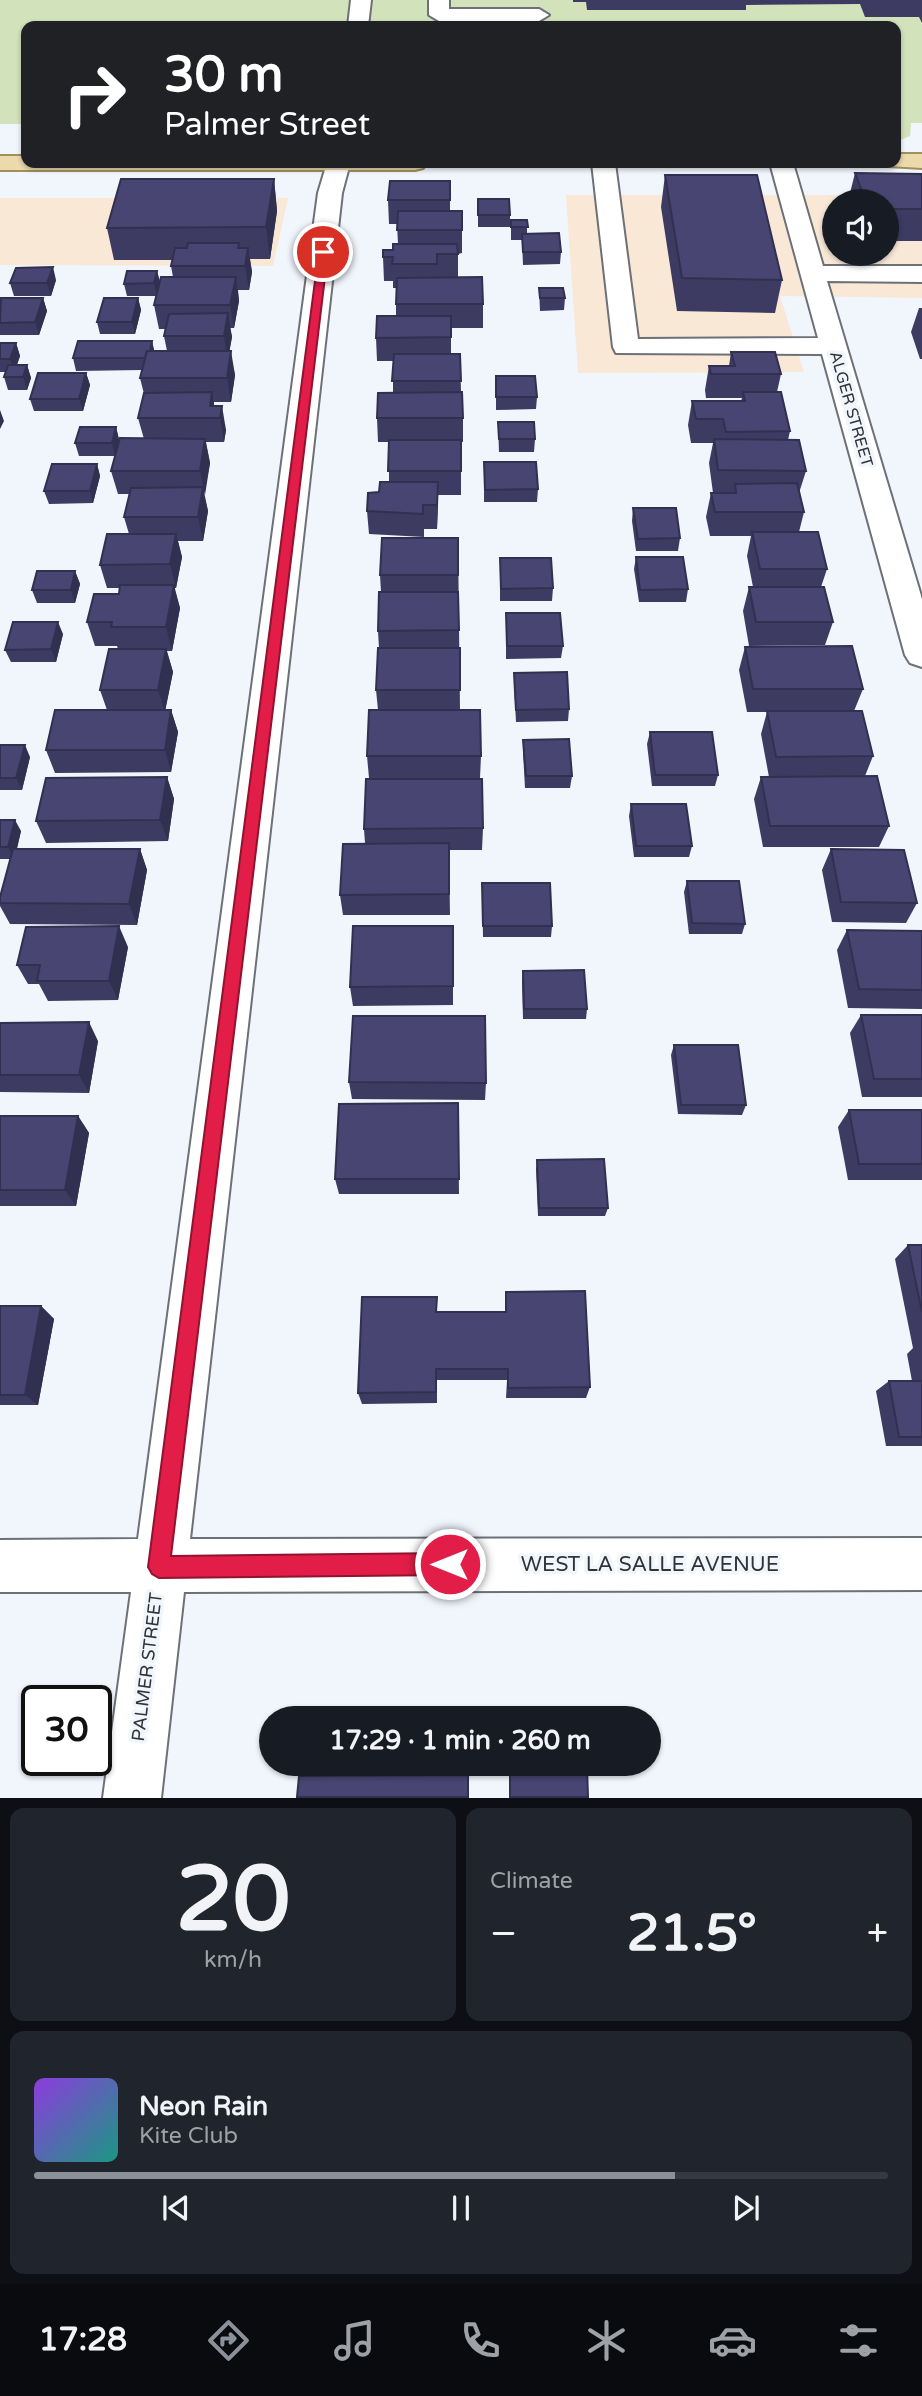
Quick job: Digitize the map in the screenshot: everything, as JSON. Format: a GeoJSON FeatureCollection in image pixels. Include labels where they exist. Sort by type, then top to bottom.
{"type":"FeatureCollection","features":[{"type":"Feature","properties":{"kind":"main road"},"geometry":{"type":"LineString","coordinates":[[901,161],[922,161]]}},
{"type":"Feature","properties":{"kind":"main road"},"geometry":{"type":"LineString","coordinates":[[0,163],[21,163]]}},
{"type":"Feature","properties":{"kind":"street"},"geometry":{"type":"LineString","coordinates":[[359,21],[361,0]]}},
{"type":"Feature","properties":{"kind":"street"},"geometry":{"type":"LineString","coordinates":[[439,0],[439,15],[538,14]]}},
{"type":"Feature","properties":{"kind":"street","name":"PALMER STREET"},"geometry":{"type":"LineString","coordinates":[[132,1797],[330,193],[336,168]]}},
{"type":"Feature","properties":{"kind":"street"},"geometry":{"type":"LineString","coordinates":[[604,168],[626,347],[833,346]]}},
{"type":"Feature","properties":{"kind":"street","name":"ALGER STREET"},"geometry":{"type":"LineString","coordinates":[[782,168],[922,655]]}},
{"type":"Feature","properties":{"kind":"street"},"geometry":{"type":"LineString","coordinates":[[811,273],[922,274]]}},
{"type":"Feature","properties":{"kind":"street","name":"WEST LA SALLE AVENUE"},"geometry":{"type":"LineString","coordinates":[[0,1566],[922,1564]]}},
{"type":"Feature","properties":{"kind":"shaded area"},"geometry":{"type":"Polygon","coordinates":[[[566,195],[822,195],[822,266],[899,266],[899,195],[922,195],[922,298],[780,296],[804,372],[578,373],[566,195]]]}},
{"type":"Feature","properties":{"kind":"shaded area"},"geometry":{"type":"Polygon","coordinates":[[[0,198],[288,198],[273,266],[0,265],[0,198]]]}},
{"type":"Feature","properties":{"kind":"green space"},"geometry":{"type":"Polygon","coordinates":[[[0,0],[922,0],[922,123],[911,123],[910,136],[901,140],[901,21],[21,21],[21,124],[0,124],[0,0]]]}},
{"type":"Feature","properties":{"kind":"building"},"geometry":{"type":"Polygon","coordinates":[[[855,173],[922,174],[922,209],[899,209],[899,189],[861,189],[855,173]]]}},
{"type":"Feature","properties":{"kind":"building"},"geometry":{"type":"Polygon","coordinates":[[[665,175],[757,175],[782,280],[682,278],[665,175]]]}},
{"type":"Feature","properties":{"kind":"building"},"geometry":{"type":"Polygon","coordinates":[[[121,179],[274,179],[266,227],[107,228],[121,179]]]}},
{"type":"Feature","properties":{"kind":"building"},"geometry":{"type":"Polygon","coordinates":[[[390,181],[450,181],[450,200],[388,200],[390,181]]]}},
{"type":"Feature","properties":{"kind":"building"},"geometry":{"type":"Polygon","coordinates":[[[478,199],[509,199],[510,215],[478,215],[478,199]]]}},
{"type":"Feature","properties":{"kind":"building"},"geometry":{"type":"Polygon","coordinates":[[[398,211],[462,211],[462,230],[397,230],[398,211]]]}},
{"type":"Feature","properties":{"kind":"building"},"geometry":{"type":"Polygon","coordinates":[[[511,220],[527,220],[528,227],[511,227],[511,220]]]}},
{"type":"Feature","properties":{"kind":"building"},"geometry":{"type":"Polygon","coordinates":[[[559,233],[561,252],[523,252],[522,234],[559,233]]]}},
{"type":"Feature","properties":{"kind":"building"},"geometry":{"type":"Polygon","coordinates":[[[188,243],[239,243],[238,248],[248,248],[245,266],[171,266],[175,248],[187,248],[188,243]]]}},
{"type":"Feature","properties":{"kind":"building"},"geometry":{"type":"Polygon","coordinates":[[[393,244],[457,244],[458,254],[437,254],[437,264],[392,264],[393,257],[383,257],[383,250],[393,250],[393,244]]]}},
{"type":"Feature","properties":{"kind":"building"},"geometry":{"type":"Polygon","coordinates":[[[53,267],[47,283],[10,283],[16,268],[53,267]]]}},
{"type":"Feature","properties":{"kind":"building"},"geometry":{"type":"Polygon","coordinates":[[[127,271],[157,271],[154,283],[124,284],[127,271]]]}},
{"type":"Feature","properties":{"kind":"building"},"geometry":{"type":"Polygon","coordinates":[[[161,277],[236,277],[230,305],[154,305],[161,277]]]}},
{"type":"Feature","properties":{"kind":"building"},"geometry":{"type":"Polygon","coordinates":[[[482,277],[483,304],[396,304],[397,278],[482,277]]]}},
{"type":"Feature","properties":{"kind":"building"},"geometry":{"type":"Polygon","coordinates":[[[539,288],[563,288],[565,298],[540,298],[539,288]]]}},
{"type":"Feature","properties":{"kind":"building"},"geometry":{"type":"Polygon","coordinates":[[[1,298],[43,298],[35,322],[0,323],[1,298]]]}},
{"type":"Feature","properties":{"kind":"building"},"geometry":{"type":"Polygon","coordinates":[[[104,298],[138,298],[132,322],[97,322],[104,298]]]}},
{"type":"Feature","properties":{"kind":"building"},"geometry":{"type":"Polygon","coordinates":[[[228,313],[224,336],[164,336],[169,314],[228,313]]]}},
{"type":"Feature","properties":{"kind":"building"},"geometry":{"type":"Polygon","coordinates":[[[377,316],[451,316],[451,337],[376,338],[377,316]]]}},
{"type":"Feature","properties":{"kind":"building"},"geometry":{"type":"Polygon","coordinates":[[[78,341],[152,341],[145,358],[73,358],[78,341]]]}},
{"type":"Feature","properties":{"kind":"building"},"geometry":{"type":"Polygon","coordinates":[[[0,343],[16,343],[10,359],[0,359],[0,343]]]}},
{"type":"Feature","properties":{"kind":"building"},"geometry":{"type":"Polygon","coordinates":[[[147,351],[231,351],[227,378],[140,378],[147,351]]]}},
{"type":"Feature","properties":{"kind":"building"},"geometry":{"type":"Polygon","coordinates":[[[731,352],[775,352],[781,374],[711,374],[709,366],[735,366],[731,352]]]}},
{"type":"Feature","properties":{"kind":"building"},"geometry":{"type":"Polygon","coordinates":[[[394,354],[460,354],[461,381],[392,381],[394,354]]]}},
{"type":"Feature","properties":{"kind":"building"},"geometry":{"type":"Polygon","coordinates":[[[8,365],[27,365],[23,377],[4,377],[8,365]]]}},
{"type":"Feature","properties":{"kind":"building"},"geometry":{"type":"Polygon","coordinates":[[[38,373],[86,373],[79,399],[30,399],[38,373]]]}},
{"type":"Feature","properties":{"kind":"building"},"geometry":{"type":"Polygon","coordinates":[[[496,376],[535,376],[537,397],[496,397],[496,376]]]}},
{"type":"Feature","properties":{"kind":"building"},"geometry":{"type":"Polygon","coordinates":[[[212,392],[210,406],[222,406],[220,418],[138,418],[144,393],[212,392]]]}},
{"type":"Feature","properties":{"kind":"building"},"geometry":{"type":"Polygon","coordinates":[[[462,392],[463,418],[377,418],[378,393],[462,392]]]}},
{"type":"Feature","properties":{"kind":"building"},"geometry":{"type":"Polygon","coordinates":[[[743,392],[781,392],[790,431],[726,432],[723,419],[696,419],[692,401],[745,401],[743,392]]]}},
{"type":"Feature","properties":{"kind":"building"},"geometry":{"type":"Polygon","coordinates":[[[498,422],[534,422],[535,439],[499,439],[498,422]]]}},
{"type":"Feature","properties":{"kind":"building"},"geometry":{"type":"Polygon","coordinates":[[[80,427],[116,427],[112,443],[75,443],[80,427]]]}},
{"type":"Feature","properties":{"kind":"building"},"geometry":{"type":"Polygon","coordinates":[[[120,438],[205,439],[200,471],[111,471],[120,438]]]}},
{"type":"Feature","properties":{"kind":"building"},"geometry":{"type":"Polygon","coordinates":[[[714,439],[799,440],[806,471],[718,470],[714,439]]]}},
{"type":"Feature","properties":{"kind":"building"},"geometry":{"type":"Polygon","coordinates":[[[389,440],[461,440],[461,471],[388,471],[389,440]]]}},
{"type":"Feature","properties":{"kind":"building"},"geometry":{"type":"Polygon","coordinates":[[[484,462],[536,462],[538,489],[485,490],[484,462]]]}},
{"type":"Feature","properties":{"kind":"building"},"geometry":{"type":"Polygon","coordinates":[[[52,464],[97,464],[90,491],[44,491],[52,464]]]}},
{"type":"Feature","properties":{"kind":"building"},"geometry":{"type":"Polygon","coordinates":[[[380,482],[438,482],[437,505],[423,505],[423,514],[367,511],[368,493],[379,492],[380,482]]]}},
{"type":"Feature","properties":{"kind":"building"},"geometry":{"type":"Polygon","coordinates":[[[797,483],[804,512],[715,512],[711,493],[736,493],[735,484],[797,483]]]}},
{"type":"Feature","properties":{"kind":"building"},"geometry":{"type":"Polygon","coordinates":[[[203,487],[198,517],[124,517],[131,488],[203,487]]]}},
{"type":"Feature","properties":{"kind":"building"},"geometry":{"type":"Polygon","coordinates":[[[633,508],[676,508],[680,538],[638,539],[633,508]]]}},
{"type":"Feature","properties":{"kind":"building"},"geometry":{"type":"Polygon","coordinates":[[[752,532],[818,532],[827,569],[760,569],[752,532]]]}},
{"type":"Feature","properties":{"kind":"building"},"geometry":{"type":"Polygon","coordinates":[[[107,534],[176,534],[170,564],[100,565],[107,534]]]}},
{"type":"Feature","properties":{"kind":"building"},"geometry":{"type":"Polygon","coordinates":[[[382,538],[458,538],[458,575],[380,575],[382,538]]]}},
{"type":"Feature","properties":{"kind":"building"},"geometry":{"type":"Polygon","coordinates":[[[636,557],[683,557],[688,589],[640,590],[636,557]]]}},
{"type":"Feature","properties":{"kind":"building"},"geometry":{"type":"Polygon","coordinates":[[[500,558],[551,558],[553,588],[501,589],[500,558]]]}},
{"type":"Feature","properties":{"kind":"building"},"geometry":{"type":"Polygon","coordinates":[[[37,571],[75,571],[71,590],[32,590],[37,571]]]}},
{"type":"Feature","properties":{"kind":"building"},"geometry":{"type":"Polygon","coordinates":[[[120,585],[174,585],[166,627],[111,627],[112,622],[87,622],[94,594],[119,594],[120,585]]]}},
{"type":"Feature","properties":{"kind":"building"},"geometry":{"type":"Polygon","coordinates":[[[749,587],[824,587],[833,622],[756,622],[749,587]]]}},
{"type":"Feature","properties":{"kind":"building"},"geometry":{"type":"Polygon","coordinates":[[[379,592],[458,592],[459,630],[378,631],[379,592]]]}},
{"type":"Feature","properties":{"kind":"building"},"geometry":{"type":"Polygon","coordinates":[[[506,613],[560,613],[563,646],[507,646],[506,613]]]}},
{"type":"Feature","properties":{"kind":"building"},"geometry":{"type":"Polygon","coordinates":[[[13,622],[58,622],[51,649],[5,650],[13,622]]]}},
{"type":"Feature","properties":{"kind":"building"},"geometry":{"type":"Polygon","coordinates":[[[852,646],[863,689],[753,689],[745,647],[852,646]]]}},
{"type":"Feature","properties":{"kind":"building"},"geometry":{"type":"Polygon","coordinates":[[[378,648],[460,648],[460,690],[376,690],[378,648]]]}},
{"type":"Feature","properties":{"kind":"building"},"geometry":{"type":"Polygon","coordinates":[[[109,649],[166,649],[158,690],[100,690],[109,649]]]}},
{"type":"Feature","properties":{"kind":"building"},"geometry":{"type":"Polygon","coordinates":[[[567,672],[569,709],[516,710],[514,673],[567,672]]]}},
{"type":"Feature","properties":{"kind":"building"},"geometry":{"type":"Polygon","coordinates":[[[55,710],[171,710],[165,750],[46,750],[55,710]]]}},
{"type":"Feature","properties":{"kind":"building"},"geometry":{"type":"Polygon","coordinates":[[[369,710],[480,710],[481,756],[367,756],[369,710]]]}},
{"type":"Feature","properties":{"kind":"building"},"geometry":{"type":"Polygon","coordinates":[[[767,711],[862,711],[873,756],[776,757],[767,711]]]}},
{"type":"Feature","properties":{"kind":"building"},"geometry":{"type":"Polygon","coordinates":[[[650,732],[712,732],[718,775],[655,775],[650,732]]]}},
{"type":"Feature","properties":{"kind":"building"},"geometry":{"type":"Polygon","coordinates":[[[569,739],[572,776],[526,776],[523,740],[569,739]]]}},
{"type":"Feature","properties":{"kind":"building"},"geometry":{"type":"Polygon","coordinates":[[[0,745],[25,745],[16,778],[0,778],[0,745]]]}},
{"type":"Feature","properties":{"kind":"building"},"geometry":{"type":"Polygon","coordinates":[[[877,776],[889,826],[770,826],[761,777],[877,776]]]}},
{"type":"Feature","properties":{"kind":"building"},"geometry":{"type":"Polygon","coordinates":[[[167,777],[160,820],[36,821],[46,778],[167,777]]]}},
{"type":"Feature","properties":{"kind":"building"},"geometry":{"type":"Polygon","coordinates":[[[366,779],[482,779],[483,828],[364,829],[366,779]]]}},
{"type":"Feature","properties":{"kind":"building"},"geometry":{"type":"Polygon","coordinates":[[[631,804],[686,804],[692,846],[636,846],[631,804]]]}},
{"type":"Feature","properties":{"kind":"building"},"geometry":{"type":"Polygon","coordinates":[[[0,820],[15,820],[8,847],[0,847],[0,820]]]}},
{"type":"Feature","properties":{"kind":"building"},"geometry":{"type":"Polygon","coordinates":[[[449,843],[449,894],[340,895],[343,844],[449,843]]]}},
{"type":"Feature","properties":{"kind":"building"},"geometry":{"type":"Polygon","coordinates":[[[13,849],[140,849],[129,904],[0,903],[13,849]]]}},
{"type":"Feature","properties":{"kind":"building"},"geometry":{"type":"Polygon","coordinates":[[[831,849],[904,850],[917,903],[841,902],[831,849]]]}},
{"type":"Feature","properties":{"kind":"building"},"geometry":{"type":"Polygon","coordinates":[[[687,881],[739,881],[745,924],[692,923],[687,881]]]}},
{"type":"Feature","properties":{"kind":"building"},"geometry":{"type":"Polygon","coordinates":[[[482,883],[550,883],[552,926],[483,926],[482,883]]]}},
{"type":"Feature","properties":{"kind":"building"},"geometry":{"type":"Polygon","coordinates":[[[119,926],[109,981],[37,981],[40,965],[17,965],[26,927],[119,926]]]}},
{"type":"Feature","properties":{"kind":"building"},"geometry":{"type":"Polygon","coordinates":[[[353,926],[453,926],[453,986],[350,987],[353,926]]]}},
{"type":"Feature","properties":{"kind":"building"},"geometry":{"type":"Polygon","coordinates":[[[847,930],[922,931],[922,990],[859,989],[847,930]]]}},
{"type":"Feature","properties":{"kind":"building"},"geometry":{"type":"Polygon","coordinates":[[[584,970],[587,1009],[524,1009],[523,971],[584,970]]]}},
{"type":"Feature","properties":{"kind":"building"},"geometry":{"type":"Polygon","coordinates":[[[861,1015],[922,1015],[922,1079],[874,1079],[861,1015]]]}},
{"type":"Feature","properties":{"kind":"building"},"geometry":{"type":"Polygon","coordinates":[[[353,1016],[485,1016],[486,1083],[349,1082],[353,1016]]]}},
{"type":"Feature","properties":{"kind":"building"},"geometry":{"type":"Polygon","coordinates":[[[89,1022],[79,1075],[0,1075],[0,1023],[89,1022]]]}},
{"type":"Feature","properties":{"kind":"building"},"geometry":{"type":"Polygon","coordinates":[[[674,1045],[738,1045],[746,1105],[681,1105],[674,1045]]]}},
{"type":"Feature","properties":{"kind":"building"},"geometry":{"type":"Polygon","coordinates":[[[458,1103],[459,1179],[335,1179],[339,1104],[458,1103]]]}},
{"type":"Feature","properties":{"kind":"building"},"geometry":{"type":"Polygon","coordinates":[[[849,1110],[922,1110],[922,1164],[859,1164],[849,1110]]]}},
{"type":"Feature","properties":{"kind":"building"},"geometry":{"type":"Polygon","coordinates":[[[0,1116],[78,1116],[65,1190],[0,1190],[0,1116]]]}},
{"type":"Feature","properties":{"kind":"building"},"geometry":{"type":"Polygon","coordinates":[[[604,1159],[608,1208],[539,1208],[537,1160],[604,1159]]]}},
{"type":"Feature","properties":{"kind":"building"},"geometry":{"type":"Polygon","coordinates":[[[908,1245],[922,1245],[922,1312],[908,1245]]]}},
{"type":"Feature","properties":{"kind":"building"},"geometry":{"type":"Polygon","coordinates":[[[585,1291],[590,1387],[508,1388],[508,1369],[436,1369],[436,1392],[358,1393],[362,1297],[437,1297],[436,1312],[506,1312],[506,1292],[585,1291]]]}},
{"type":"Feature","properties":{"kind":"building"},"geometry":{"type":"Polygon","coordinates":[[[0,1306],[41,1306],[25,1395],[0,1395],[0,1306]]]}},
{"type":"Feature","properties":{"kind":"building"},"geometry":{"type":"Polygon","coordinates":[[[889,1381],[922,1381],[922,1437],[899,1437],[889,1381]]]}},
{"type":"Feature","properties":{"kind":"building"},"geometry":{"type":"Polygon","coordinates":[[[299,1776],[468,1776],[468,1797],[297,1797],[299,1776]]]}},
{"type":"Feature","properties":{"kind":"building"},"geometry":{"type":"Polygon","coordinates":[[[510,1776],[587,1776],[588,1797],[510,1797],[510,1776]]]}},
{"type":"Feature","properties":{"kind":"route"},"geometry":{"type":"LineString","coordinates":[[323,252],[159,1567],[229,1564],[450,1564]]}}]}
